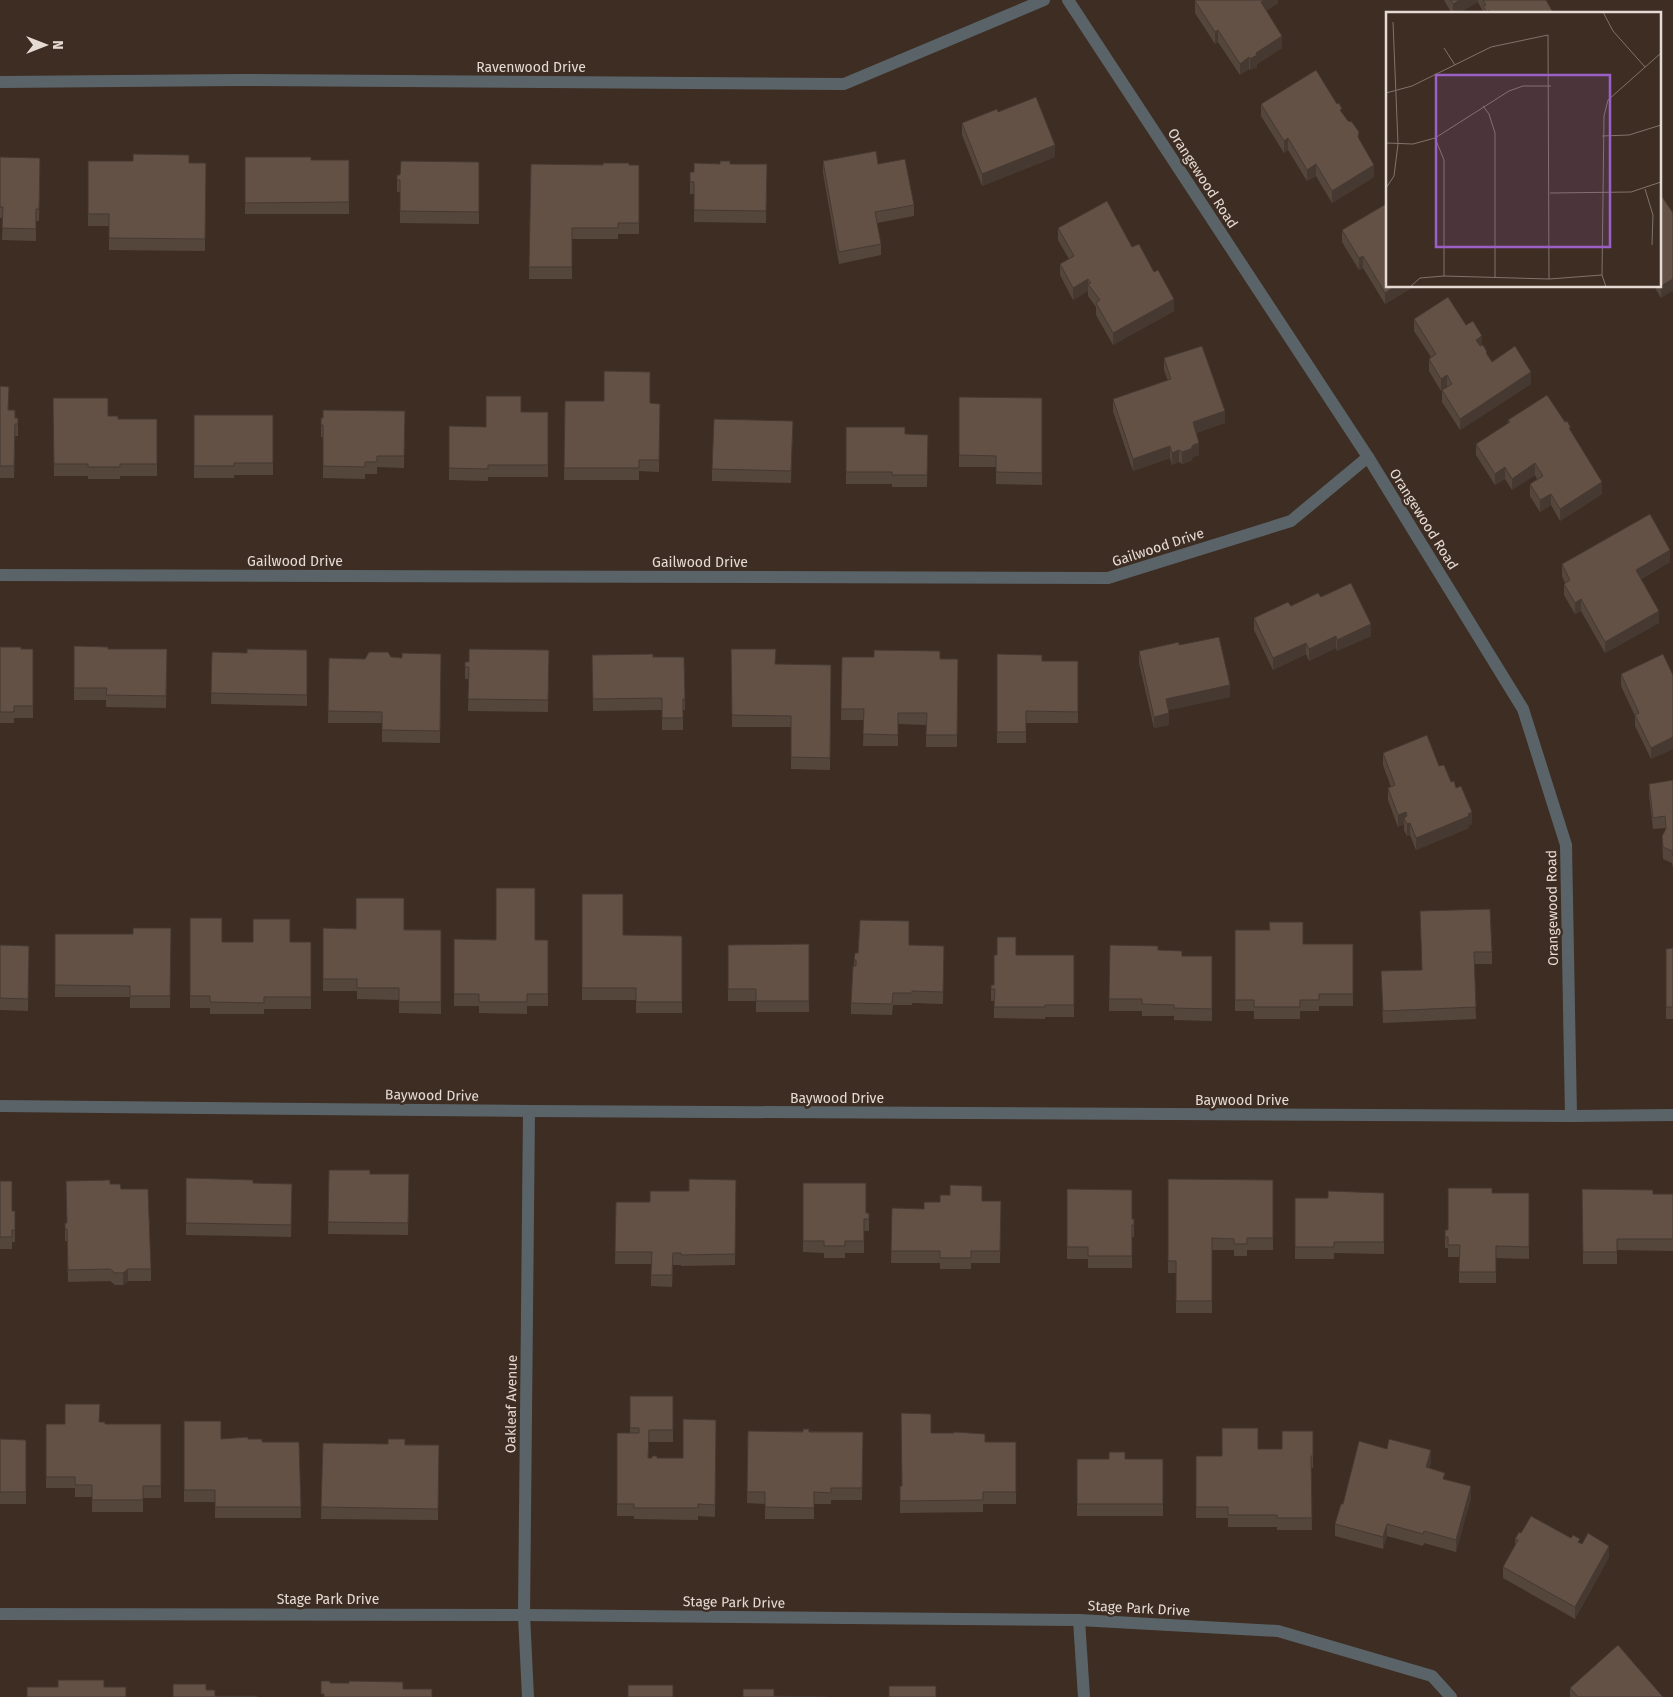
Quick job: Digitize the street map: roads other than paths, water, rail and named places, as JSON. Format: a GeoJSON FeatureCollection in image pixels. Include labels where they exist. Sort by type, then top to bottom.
{"type":"FeatureCollection","features":[{"type":"Feature","properties":{"kind":"street","name":"Ravenwood Drive"},"geometry":{"type":"LineString","coordinates":[[0,82],[240,80],[844,84],[1044,0]]}},
{"type":"Feature","properties":{"kind":"street","name":"Orangewood Road"},"geometry":{"type":"LineString","coordinates":[[1068,0],[1368,457],[1523,709],[1566,845],[1571,1116]]}},
{"type":"Feature","properties":{"kind":"street","name":"Gailwood Drive"},"geometry":{"type":"LineString","coordinates":[[0,575],[1108,578],[1291,520],[1368,457]]}},
{"type":"Feature","properties":{"kind":"street","name":"Baywood Drive"},"geometry":{"type":"LineString","coordinates":[[0,1106],[529,1111],[1673,1115]]}},
{"type":"Feature","properties":{"kind":"street","name":"Oakleaf Avenue"},"geometry":{"type":"LineString","coordinates":[[528,1697],[524,1615],[529,1111]]}},
{"type":"Feature","properties":{"kind":"street","name":"Stage Park Drive"},"geometry":{"type":"LineString","coordinates":[[0,1614],[524,1615],[1079,1620],[1278,1631],[1432,1676],[1450,1697]]}},
{"type":"Feature","properties":{"kind":"street"},"geometry":{"type":"LineString","coordinates":[[1079,1620],[1084,1697]]}}]}
